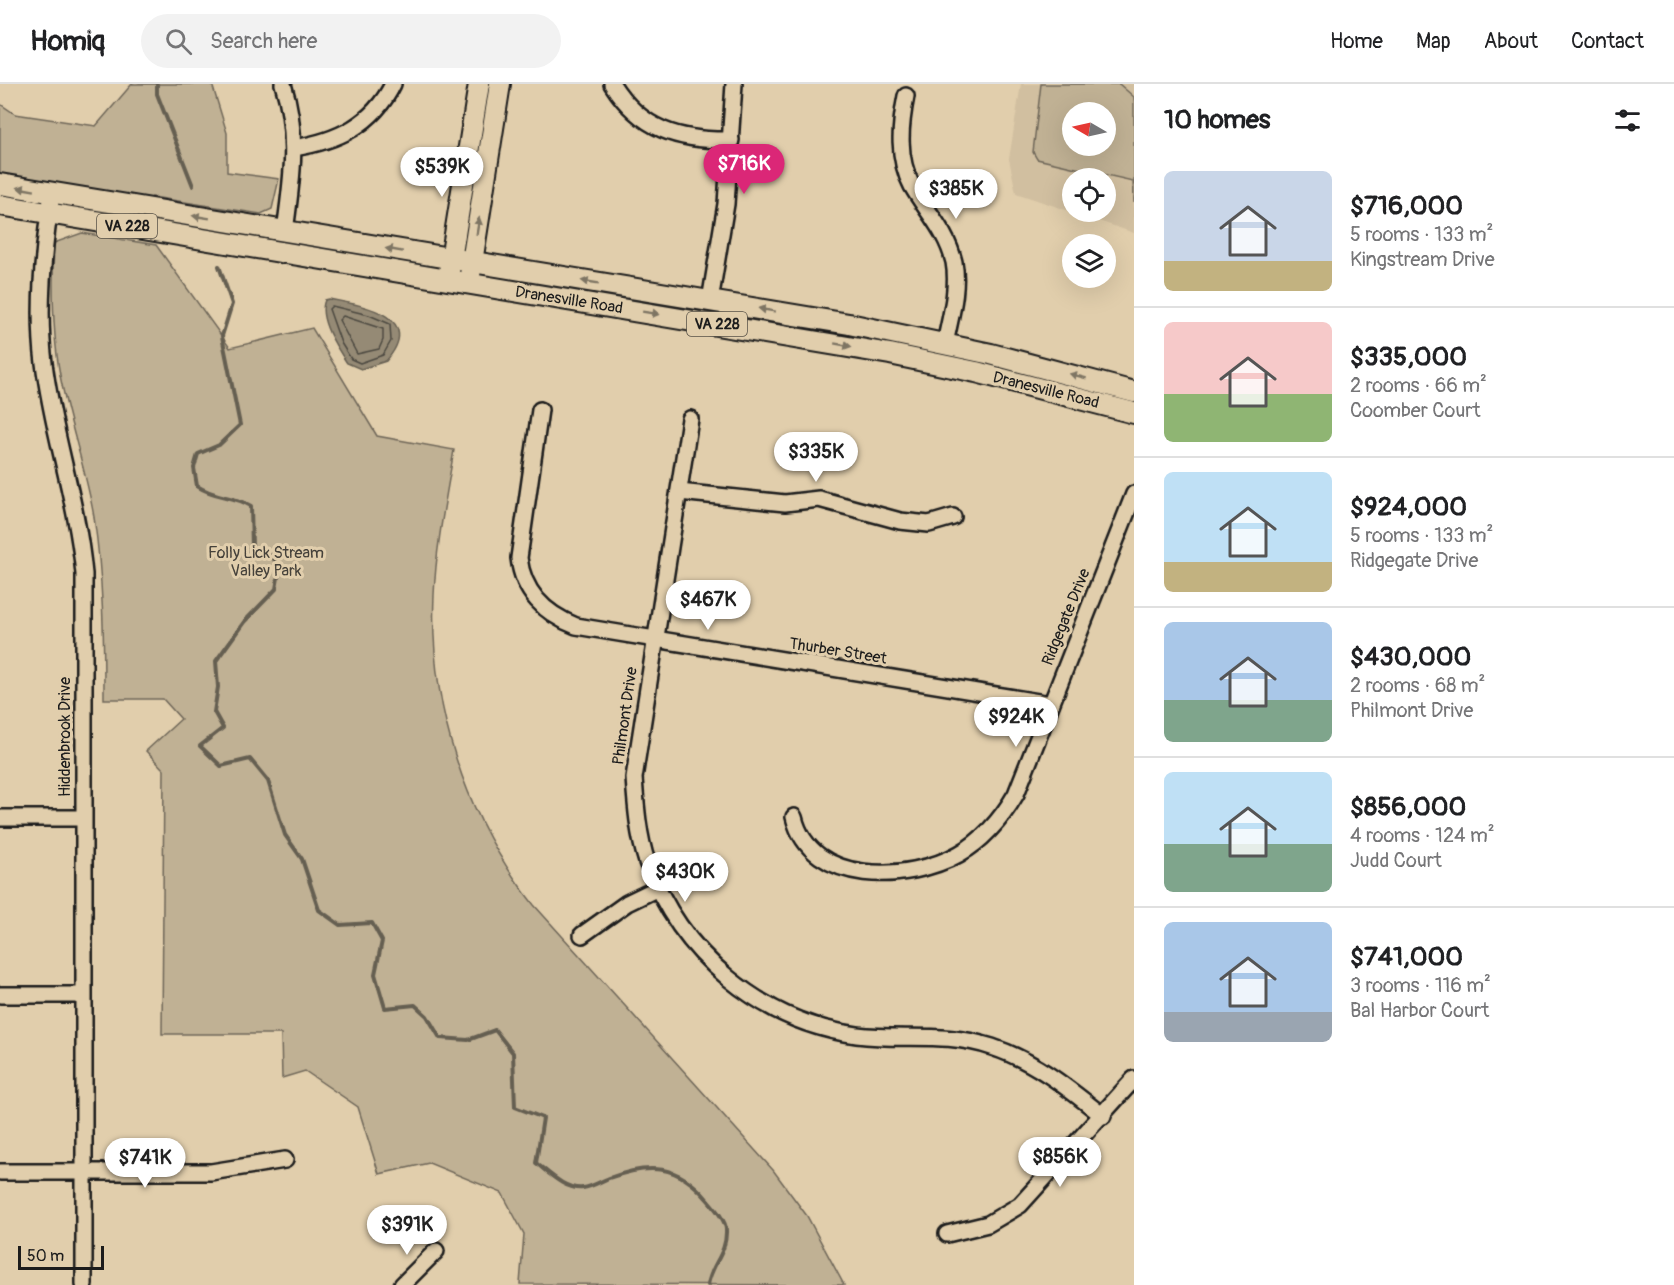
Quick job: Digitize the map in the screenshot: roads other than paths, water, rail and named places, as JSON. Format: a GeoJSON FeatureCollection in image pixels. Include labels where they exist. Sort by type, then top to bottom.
{"type":"FeatureCollection","features":[{"type":"Feature","properties":{"kind":"main road"},"geometry":{"type":"LineString","coordinates":[[424,255],[439,241],[447,223],[459,145],[474,84]]}},
{"type":"Feature","properties":{"kind":"main road"},"geometry":{"type":"LineString","coordinates":[[447,280],[479,84]]}},
{"type":"Feature","properties":{"kind":"main road"},"geometry":{"type":"LineString","coordinates":[[468,284],[500,84]]}},
{"type":"Feature","properties":{"kind":"main road","name":"Dranesville Road"},"geometry":{"type":"LineString","coordinates":[[0,184],[710,301],[945,344],[1134,392]]}},
{"type":"Feature","properties":{"kind":"main road","name":"Dranesville Road"},"geometry":{"type":"LineString","coordinates":[[0,205],[890,354],[998,377],[1134,413]]}},
{"type":"Feature","properties":{"kind":"street"},"geometry":{"type":"LineString","coordinates":[[283,84],[293,126],[294,148],[285,231]]}},
{"type":"Feature","properties":{"kind":"street"},"geometry":{"type":"LineString","coordinates":[[294,148],[322,143],[357,127],[378,108],[393,84]]}},
{"type":"Feature","properties":{"kind":"street"},"geometry":{"type":"LineString","coordinates":[[612,84],[633,110],[659,128],[696,140],[731,140]]}},
{"type":"Feature","properties":{"kind":"street"},"geometry":{"type":"LineString","coordinates":[[710,301],[726,204],[734,84]]}},
{"type":"Feature","properties":{"kind":"street"},"geometry":{"type":"LineString","coordinates":[[906,96],[901,136],[906,170],[912,185],[941,228],[954,265],[956,284],[945,344]]}},
{"type":"Feature","properties":{"kind":"street","name":"Hiddenbrook Drive"},"geometry":{"type":"LineString","coordinates":[[52,194],[48,213],[41,291],[44,363],[75,505],[84,574],[84,1285]]}},
{"type":"Feature","properties":{"kind":"street","name":"Thurber Street"},"geometry":{"type":"LineString","coordinates":[[540,410],[519,543],[520,568],[524,582],[542,606],[562,621],[576,626],[1051,704]]}},
{"type":"Feature","properties":{"kind":"street","name":"Philmont Drive"},"geometry":{"type":"LineString","coordinates":[[690,419],[634,777],[640,833],[647,861],[658,888],[680,926],[712,964],[748,993],[780,1012],[819,1027],[858,1035],[945,1036],[992,1047],[1041,1069],[1103,1116]]}},
{"type":"Feature","properties":{"kind":"street"},"geometry":{"type":"LineString","coordinates":[[679,492],[785,503],[819,499],[900,521],[929,524],[952,517]]}},
{"type":"Feature","properties":{"kind":"street","name":"Ridgegate Drive"},"geometry":{"type":"LineString","coordinates":[[794,817],[797,830],[810,850],[838,865],[880,874],[922,870],[942,863],[977,842],[1006,811],[1016,794],[1134,494]]}},
{"type":"Feature","properties":{"kind":"street"},"geometry":{"type":"LineString","coordinates":[[0,818],[83,818]]}},
{"type":"Feature","properties":{"kind":"street"},"geometry":{"type":"LineString","coordinates":[[582,935],[627,903],[658,888]]}},
{"type":"Feature","properties":{"kind":"street"},"geometry":{"type":"LineString","coordinates":[[0,995],[83,995]]}},
{"type":"Feature","properties":{"kind":"street"},"geometry":{"type":"LineString","coordinates":[[946,1234],[988,1224],[1020,1204],[1103,1116],[1134,1079]]}},
{"type":"Feature","properties":{"kind":"street"},"geometry":{"type":"LineString","coordinates":[[0,1172],[211,1172],[285,1160]]}},
{"type":"Feature","properties":{"kind":"street"},"geometry":{"type":"LineString","coordinates":[[402,1285],[436,1251]]}},
{"type":"Feature","properties":{"kind":"water"},"geometry":{"type":"Polygon","coordinates":[[[325,300],[372,309],[385,315],[394,323],[398,333],[396,345],[386,361],[361,369],[347,363],[326,324],[323,307],[325,300]]]}},
{"type":"Feature","properties":{"kind":"waterway"},"geometry":{"type":"LineString","coordinates":[[157,84],[157,94],[193,186]]}},
{"type":"Feature","properties":{"kind":"waterway"},"geometry":{"type":"LineString","coordinates":[[219,266],[232,304],[222,336],[240,425],[219,445],[198,454],[194,468],[197,486],[251,506],[252,548],[258,557],[271,556],[280,566],[276,589],[244,622],[216,661],[218,687],[214,712],[223,728],[200,746],[221,766],[250,759],[268,781],[285,835],[302,859],[319,910],[340,925],[372,923],[382,941],[375,974],[385,1008],[415,1005],[427,1016],[440,1038],[468,1040],[495,1030],[513,1053],[515,1107],[543,1118],[536,1163],[558,1180],[576,1188],[590,1186],[624,1173],[650,1169],[674,1173],[696,1187],[719,1213],[726,1230],[724,1246],[708,1285]]}},
{"type":"Feature","properties":{"kind":"park label","name":"Folly Lick Stream Valley Park"},"geometry":{"type":"Point","coordinates":[266,562]}}]}
